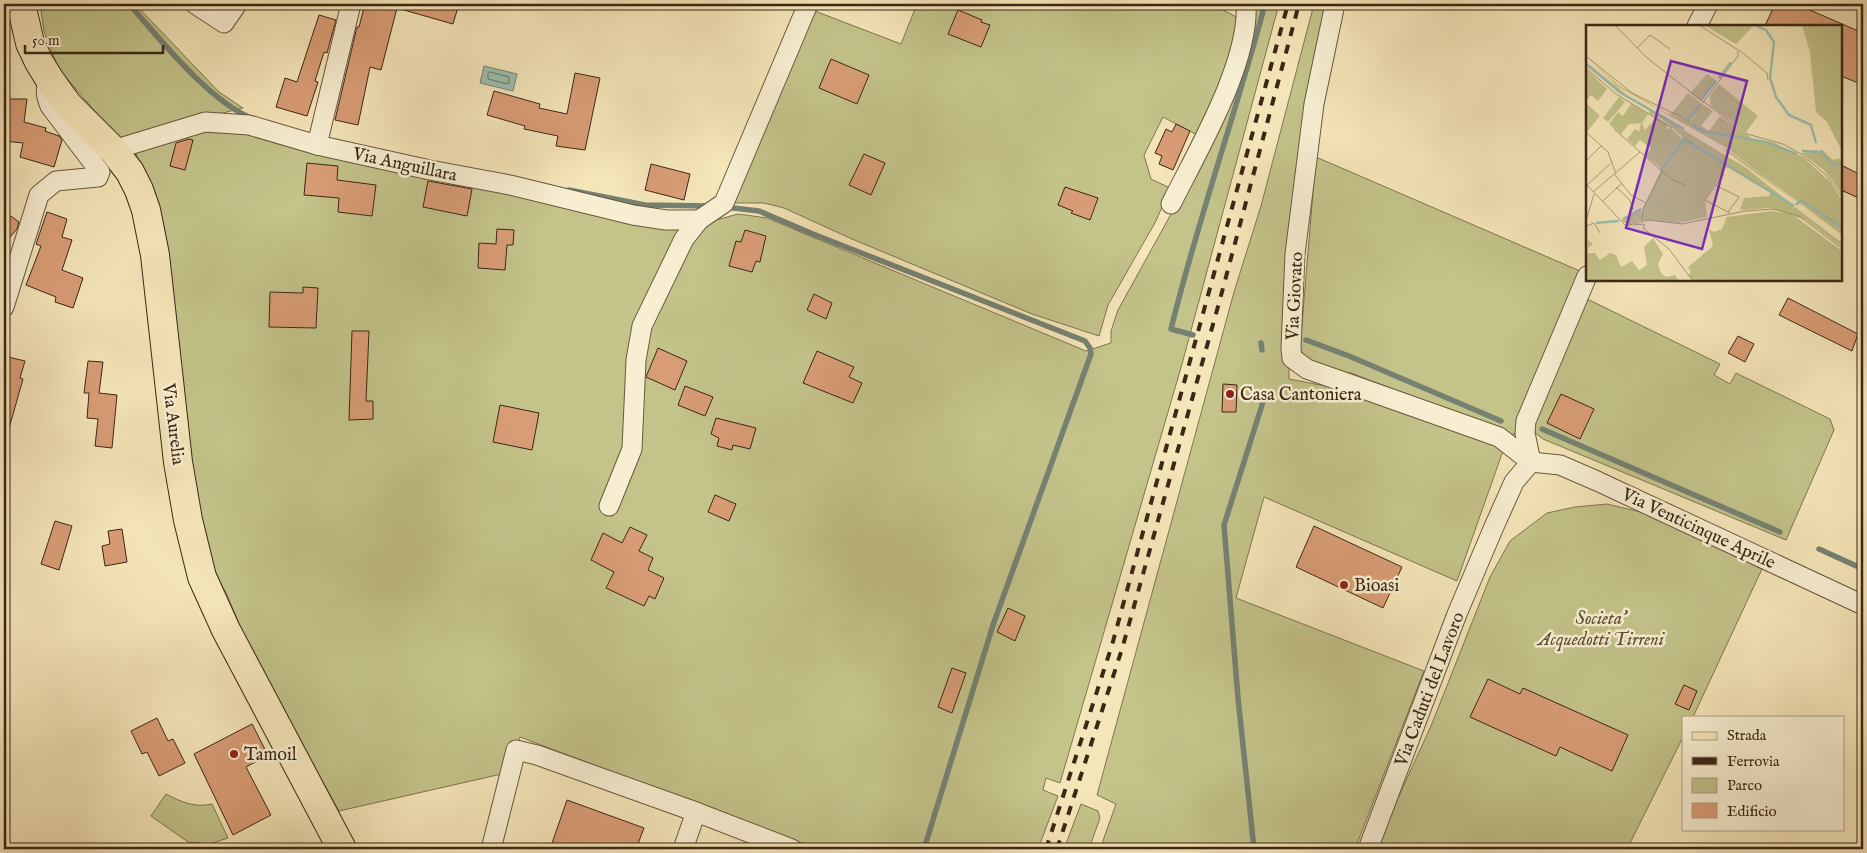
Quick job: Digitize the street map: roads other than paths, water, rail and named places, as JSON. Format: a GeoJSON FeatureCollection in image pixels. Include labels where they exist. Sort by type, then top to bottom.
{"type":"FeatureCollection","features":[{"type":"Feature","properties":{"kind":"main road","name":"Via Aurelia"},"geometry":{"type":"LineString","coordinates":[[22,4],[30,43],[50,80],[68,105],[113,150],[130,172],[139,190],[146,210],[155,254],[178,462],[188,520],[202,576],[226,630],[342,849]]}},
{"type":"Feature","properties":{"kind":"street"},"geometry":{"type":"LineString","coordinates":[[195,4],[224,23],[236,4]]}},
{"type":"Feature","properties":{"kind":"street"},"geometry":{"type":"LineString","coordinates":[[318,136],[351,4]]}},
{"type":"Feature","properties":{"kind":"street"},"geometry":{"type":"LineString","coordinates":[[609,506],[632,449],[636,360],[642,326],[684,239],[700,220],[724,203],[808,4]]}},
{"type":"Feature","properties":{"kind":"street"},"geometry":{"type":"LineString","coordinates":[[1171,204],[1211,123],[1237,62],[1247,20],[1246,4]]}},
{"type":"Feature","properties":{"kind":"street","name":"Via Giovato"},"geometry":{"type":"LineString","coordinates":[[1335,4],[1314,104],[1295,254],[1292,358],[1307,369],[1500,438],[1532,462]]}},
{"type":"Feature","properties":{"kind":"street"},"geometry":{"type":"LineString","coordinates":[[1698,25],[1708,4]]}},
{"type":"Feature","properties":{"kind":"street"},"geometry":{"type":"LineString","coordinates":[[4,307],[39,195],[56,181],[98,177],[100,172],[50,106],[46,95],[46,87],[50,80]]}},
{"type":"Feature","properties":{"kind":"street","name":"Via Anguillara"},"geometry":{"type":"LineString","coordinates":[[113,150],[205,122],[248,125],[318,136],[430,170],[510,185],[633,214],[666,220],[700,220]]}},
{"type":"Feature","properties":{"kind":"street"},"geometry":{"type":"LineString","coordinates":[[1532,462],[1525,433],[1526,421],[1586,278]]}},
{"type":"Feature","properties":{"kind":"street","name":"Via Caduti del Lavoro"},"geometry":{"type":"LineString","coordinates":[[1368,849],[1451,630],[1493,529],[1514,482],[1532,462]]}},
{"type":"Feature","properties":{"kind":"street","name":"Via Venticinque Aprile"},"geometry":{"type":"LineString","coordinates":[[1532,462],[1560,465],[1863,605]]}},
{"type":"Feature","properties":{"kind":"street"},"geometry":{"type":"LineString","coordinates":[[491,849],[516,750],[696,812],[792,849]]}},
{"type":"Feature","properties":{"kind":"street"},"geometry":{"type":"LineString","coordinates":[[683,849],[696,812]]}},
{"type":"Feature","properties":{"kind":"water"},"geometry":{"type":"Polygon","coordinates":[[[484,66],[517,74],[513,91],[480,83],[484,66]]]}},
{"type":"Feature","properties":{"kind":"waterway"},"geometry":{"type":"LineString","coordinates":[[129,4],[170,51],[218,98],[251,118]]}},
{"type":"Feature","properties":{"kind":"waterway"},"geometry":{"type":"LineString","coordinates":[[1193,335],[1171,329],[1193,247],[1265,4]]}},
{"type":"Feature","properties":{"kind":"waterway"},"geometry":{"type":"LineString","coordinates":[[569,190],[645,205],[709,206]]}},
{"type":"Feature","properties":{"kind":"waterway"},"geometry":{"type":"LineString","coordinates":[[725,207],[759,211],[1085,341],[1090,348],[1091,354],[993,625],[924,849]]}},
{"type":"Feature","properties":{"kind":"waterway"},"geometry":{"type":"LineString","coordinates":[[1306,340],[1349,356],[1501,421]]}},
{"type":"Feature","properties":{"kind":"waterway"},"geometry":{"type":"LineString","coordinates":[[1261,343],[1262,350]]}},
{"type":"Feature","properties":{"kind":"waterway"},"geometry":{"type":"LineString","coordinates":[[1254,849],[1238,698],[1224,525],[1263,402]]}},
{"type":"Feature","properties":{"kind":"waterway"},"geometry":{"type":"LineString","coordinates":[[1542,429],[1780,532]]}},
{"type":"Feature","properties":{"kind":"waterway"},"geometry":{"type":"LineString","coordinates":[[1819,549],[1863,569]]}},
{"type":"Feature","properties":{"kind":"railway"},"geometry":{"type":"LineString","coordinates":[[1046,849],[1112,645],[1288,4]]}},
{"type":"Feature","properties":{"kind":"railway"},"geometry":{"type":"LineString","coordinates":[[1057,849],[1122,649],[1219,303],[1299,4]]}},
{"type":"Feature","properties":{"kind":"place","name":"Casa Cantoniera"},"geometry":{"type":"Point","coordinates":[1230,394]}},
{"type":"Feature","properties":{"kind":"place","name":"Bioasi"},"geometry":{"type":"Point","coordinates":[1344,585]}},
{"type":"Feature","properties":{"kind":"place","name":"Tamoil"},"geometry":{"type":"Point","coordinates":[234,754]}},
{"type":"Feature","properties":{"kind":"park label","name":"Societa' Acquedotti Tirreni"},"geometry":{"type":"Point","coordinates":[1601,628]}}]}
